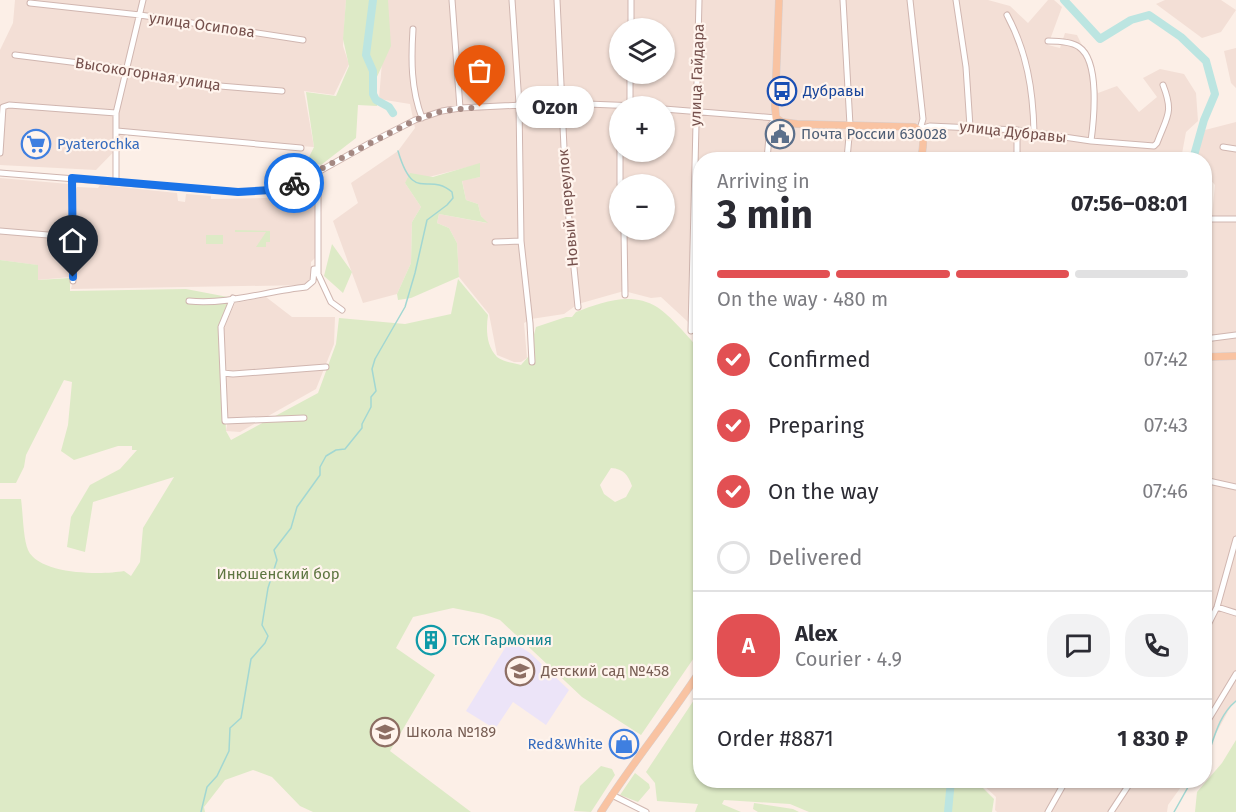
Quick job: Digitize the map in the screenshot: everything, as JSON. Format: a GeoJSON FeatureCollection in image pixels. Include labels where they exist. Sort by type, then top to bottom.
{"type":"FeatureCollection","features":[{"type":"Feature","properties":{"kind":"main road"},"geometry":{"type":"LineString","coordinates":[[776,118],[779,0]]}},
{"type":"Feature","properties":{"kind":"main road","name":"улица Дубравы"},"geometry":{"type":"LineString","coordinates":[[776,118],[782,122],[797,124],[908,125],[920,129]]}},
{"type":"Feature","properties":{"kind":"main road"},"geometry":{"type":"LineString","coordinates":[[920,129],[923,139],[922,152]]}},
{"type":"Feature","properties":{"kind":"main road"},"geometry":{"type":"LineString","coordinates":[[1212,354],[1236,356]]}},
{"type":"Feature","properties":{"kind":"main road"},"geometry":{"type":"LineString","coordinates":[[601,812],[693,682]]}},
{"type":"Feature","properties":{"kind":"street"},"geometry":{"type":"LineString","coordinates":[[116,182],[116,113],[142,0]]}},
{"type":"Feature","properties":{"kind":"street"},"geometry":{"type":"LineString","coordinates":[[452,0],[460,108]]}},
{"type":"Feature","properties":{"kind":"street"},"geometry":{"type":"LineString","coordinates":[[512,0],[519,105],[521,241],[532,362]]}},
{"type":"Feature","properties":{"kind":"street","name":"Новый переулок"},"geometry":{"type":"LineString","coordinates":[[557,0],[565,178],[578,307]]}},
{"type":"Feature","properties":{"kind":"street"},"geometry":{"type":"LineString","coordinates":[[631,0],[631,18]]}},
{"type":"Feature","properties":{"kind":"street","name":"улица Гайдара"},"geometry":{"type":"LineString","coordinates":[[695,152],[699,0]]}},
{"type":"Feature","properties":{"kind":"street"},"geometry":{"type":"LineString","coordinates":[[843,0],[850,126],[848,152]]}},
{"type":"Feature","properties":{"kind":"street"},"geometry":{"type":"LineString","coordinates":[[910,0],[923,119],[920,129]]}},
{"type":"Feature","properties":{"kind":"street"},"geometry":{"type":"LineString","coordinates":[[956,0],[966,67],[970,127]]}},
{"type":"Feature","properties":{"kind":"street","name":"улица Осипова"},"geometry":{"type":"LineString","coordinates":[[30,3],[140,15],[303,40]]}},
{"type":"Feature","properties":{"kind":"street"},"geometry":{"type":"LineString","coordinates":[[1007,15],[1017,32],[1025,56],[1030,78],[1034,132]]}},
{"type":"Feature","properties":{"kind":"street"},"geometry":{"type":"LineString","coordinates":[[413,29],[411,61],[414,91],[422,118]]}},
{"type":"Feature","properties":{"kind":"street"},"geometry":{"type":"LineString","coordinates":[[1048,41],[1078,46],[1089,57],[1094,95],[1091,141]]}},
{"type":"Feature","properties":{"kind":"street","name":"Высокогорная улица"},"geometry":{"type":"LineString","coordinates":[[15,55],[127,69],[208,85],[282,91]]}},
{"type":"Feature","properties":{"kind":"street","name":"улица Дубравы"},"geometry":{"type":"LineString","coordinates":[[920,129],[930,126],[1017,130],[1091,141],[1154,146],[1170,109],[1169,99],[1163,85]]}},
{"type":"Feature","properties":{"kind":"street"},"geometry":{"type":"LineString","coordinates":[[0,173],[256,191],[271,190],[318,172],[422,118],[460,108],[562,103],[609,105]]}},
{"type":"Feature","properties":{"kind":"street"},"geometry":{"type":"LineString","coordinates":[[0,153],[3,106],[116,113]]}},
{"type":"Feature","properties":{"kind":"street","name":"улица Дубравы"},"geometry":{"type":"LineString","coordinates":[[675,110],[776,118]]}},
{"type":"Feature","properties":{"kind":"street"},"geometry":{"type":"LineString","coordinates":[[768,152],[770,126],[776,118]]}},
{"type":"Feature","properties":{"kind":"street"},"geometry":{"type":"LineString","coordinates":[[1017,130],[1017,152]]}},
{"type":"Feature","properties":{"kind":"street"},"geometry":{"type":"LineString","coordinates":[[117,131],[301,148]]}},
{"type":"Feature","properties":{"kind":"street"},"geometry":{"type":"LineString","coordinates":[[1223,147],[1236,149]]}},
{"type":"Feature","properties":{"kind":"street"},"geometry":{"type":"LineString","coordinates":[[318,172],[318,268],[331,302],[342,310]]}},
{"type":"Feature","properties":{"kind":"street"},"geometry":{"type":"LineString","coordinates":[[72,178],[73,281]]}},
{"type":"Feature","properties":{"kind":"street"},"geometry":{"type":"LineString","coordinates":[[1212,219],[1236,219]]}},
{"type":"Feature","properties":{"kind":"street"},"geometry":{"type":"LineString","coordinates":[[0,231],[72,237]]}},
{"type":"Feature","properties":{"kind":"street"},"geometry":{"type":"LineString","coordinates":[[624,240],[625,295]]}},
{"type":"Feature","properties":{"kind":"street"},"geometry":{"type":"LineString","coordinates":[[495,242],[521,241]]}},
{"type":"Feature","properties":{"kind":"street","name":"улица Гайдара"},"geometry":{"type":"LineString","coordinates":[[691,331],[693,243]]}},
{"type":"Feature","properties":{"kind":"street"},"geometry":{"type":"LineString","coordinates":[[189,301],[220,303],[233,298],[306,287],[313,281],[314,269],[318,268]]}},
{"type":"Feature","properties":{"kind":"street"},"geometry":{"type":"LineString","coordinates":[[233,298],[221,327],[225,421],[304,417]]}},
{"type":"Feature","properties":{"kind":"street"},"geometry":{"type":"LineString","coordinates":[[1212,338],[1236,335]]}},
{"type":"Feature","properties":{"kind":"street"},"geometry":{"type":"LineString","coordinates":[[223,373],[233,375],[326,368]]}},
{"type":"Feature","properties":{"kind":"street"},"geometry":{"type":"LineString","coordinates":[[1212,482],[1236,487]]}},
{"type":"Feature","properties":{"kind":"street"},"geometry":{"type":"LineString","coordinates":[[1212,617],[1217,607],[1236,539]]}},
{"type":"Feature","properties":{"kind":"street"},"geometry":{"type":"LineString","coordinates":[[1217,607],[1236,613]]}},
{"type":"Feature","properties":{"kind":"street"},"geometry":{"type":"LineString","coordinates":[[1212,714],[1236,674]]}},
{"type":"Feature","properties":{"kind":"street"},"geometry":{"type":"LineString","coordinates":[[1048,812],[1062,788]]}},
{"type":"Feature","properties":{"kind":"street"},"geometry":{"type":"LineString","coordinates":[[1111,812],[1126,788]]}},
{"type":"Feature","properties":{"kind":"street"},"geometry":{"type":"LineString","coordinates":[[612,795],[646,812]]}},
{"type":"Feature","properties":{"kind":"shaded area"},"geometry":{"type":"Polygon","coordinates":[[[15,0],[346,0],[343,46],[349,64],[334,95],[304,91],[314,147],[131,134],[96,170],[0,165],[0,50],[13,23],[15,0]]]}},
{"type":"Feature","properties":{"kind":"shaded area"},"geometry":{"type":"Polygon","coordinates":[[[387,0],[988,0],[1010,6],[1028,23],[1048,0],[1054,0],[1062,7],[1048,45],[1060,48],[1065,33],[1077,35],[1092,66],[1098,93],[1117,86],[1139,112],[1157,97],[1143,78],[1160,69],[1184,74],[1196,93],[1198,121],[1186,132],[1182,152],[693,152],[693,327],[661,297],[651,298],[624,291],[578,304],[564,314],[531,319],[524,323],[527,358],[521,362],[514,362],[497,355],[489,314],[459,277],[457,243],[449,228],[437,223],[439,214],[487,223],[481,216],[478,204],[466,200],[462,180],[480,177],[480,164],[405,183],[421,207],[412,222],[411,263],[397,294],[363,303],[333,221],[358,203],[351,183],[398,151],[415,128],[410,104],[379,99],[387,0]]]}},
{"type":"Feature","properties":{"kind":"shaded area"},"geometry":{"type":"Polygon","coordinates":[[[1165,0],[1221,0],[1236,10],[1221,32],[1202,38],[1156,4],[1165,0]]]}},
{"type":"Feature","properties":{"kind":"shaded area"},"geometry":{"type":"Polygon","coordinates":[[[1236,48],[1236,88],[1231,83],[1224,51],[1236,48]]]}},
{"type":"Feature","properties":{"kind":"shaded area"},"geometry":{"type":"Polygon","coordinates":[[[1236,122],[1236,701],[1232,704],[1212,741],[1212,215],[1215,185],[1212,182],[1212,152],[1197,152],[1205,130],[1236,122]]]}},
{"type":"Feature","properties":{"kind":"shaded area"},"geometry":{"type":"Polygon","coordinates":[[[0,178],[69,184],[71,277],[37,280],[37,265],[0,260],[0,178]]]}},
{"type":"Feature","properties":{"kind":"shaded area"},"geometry":{"type":"Polygon","coordinates":[[[304,183],[315,184],[316,254],[311,262],[311,281],[306,285],[71,289],[76,267],[75,191],[77,187],[98,188],[100,185],[177,193],[178,201],[185,202],[186,194],[211,196],[211,199],[265,198],[280,195],[280,192],[304,183]]]}},
{"type":"Feature","properties":{"kind":"shaded area"},"geometry":{"type":"Polygon","coordinates":[[[266,297],[292,317],[335,317],[334,344],[316,389],[240,432],[226,431],[228,419],[224,328],[235,303],[266,297]]]}},
{"type":"Feature","properties":{"kind":"shaded area","name":"Детский сад №458"},"geometry":{"type":"Polygon","coordinates":[[[510,640],[530,653],[569,690],[546,725],[513,702],[495,729],[466,711],[510,640]]]}},
{"type":"Feature","properties":{"kind":"shaded area"},"geometry":{"type":"Polygon","coordinates":[[[986,788],[1180,788],[1168,805],[1167,812],[997,812],[995,810],[996,797],[986,788]]]}},
{"type":"Feature","properties":{"kind":"green space"},"geometry":{"type":"Polygon","coordinates":[[[346,0],[388,0],[391,46],[376,79],[377,106],[358,105],[356,138],[321,165],[307,161],[314,147],[306,92],[336,96],[349,66],[343,39],[346,0]]]}},
{"type":"Feature","properties":{"kind":"green space"},"geometry":{"type":"Polygon","coordinates":[[[480,163],[480,177],[462,181],[466,200],[478,204],[481,216],[488,223],[439,214],[437,223],[449,228],[457,243],[459,277],[411,298],[398,300],[397,294],[411,263],[412,222],[421,207],[405,183],[410,173],[433,177],[480,163]]]}},
{"type":"Feature","properties":{"kind":"green space"},"geometry":{"type":"Polygon","coordinates":[[[235,230],[270,231],[270,242],[266,242],[266,247],[256,247],[266,232],[235,232],[235,230]]]}},
{"type":"Feature","properties":{"kind":"green space"},"geometry":{"type":"Polygon","coordinates":[[[206,235],[223,235],[223,244],[206,244],[206,235]]]}},
{"type":"Feature","properties":{"kind":"green space"},"geometry":{"type":"Polygon","coordinates":[[[332,244],[352,272],[343,293],[324,276],[332,244]]]}},
{"type":"Feature","properties":{"kind":"green space","name":"Инюшенский бор"},"geometry":{"type":"Polygon","coordinates":[[[0,260],[38,265],[38,280],[70,278],[70,291],[186,289],[233,298],[221,327],[226,431],[231,440],[318,393],[336,344],[339,318],[405,324],[451,314],[458,279],[488,315],[488,337],[493,353],[502,360],[521,365],[528,357],[536,327],[572,317],[576,312],[606,302],[627,299],[647,302],[662,311],[693,342],[693,659],[641,735],[582,697],[500,620],[453,608],[413,617],[396,648],[435,675],[390,751],[471,812],[313,812],[300,806],[272,777],[253,770],[225,780],[204,807],[205,812],[0,812],[0,499],[21,499],[26,545],[34,558],[57,569],[87,573],[124,571],[131,576],[140,562],[143,528],[174,477],[93,502],[85,552],[67,547],[71,517],[90,485],[120,469],[137,450],[132,450],[132,446],[118,446],[74,460],[61,451],[68,425],[72,382],[64,380],[26,455],[24,467],[16,483],[0,483],[0,260]],[[611,468],[600,485],[604,494],[615,502],[626,497],[632,486],[625,473],[611,468]]]}},
{"type":"Feature","properties":{"kind":"green space"},"geometry":{"type":"Polygon","coordinates":[[[693,702],[693,788],[983,788],[994,799],[992,812],[809,812],[790,804],[724,800],[722,804],[741,812],[695,812],[698,804],[657,801],[655,783],[646,772],[693,702]]]}},
{"type":"Feature","properties":{"kind":"green space"},"geometry":{"type":"Polygon","coordinates":[[[1236,740],[1236,812],[1195,812],[1197,792],[1200,788],[1212,788],[1212,775],[1236,740]]]}},
{"type":"Feature","properties":{"kind":"green space"},"geometry":{"type":"Polygon","coordinates":[[[601,766],[612,769],[615,775],[591,812],[574,811],[580,786],[601,766]]]}},
{"type":"Feature","properties":{"kind":"green space"},"geometry":{"type":"Polygon","coordinates":[[[635,773],[649,784],[650,788],[638,802],[620,795],[635,773]]]}},
{"type":"Feature","properties":{"kind":"green space"},"geometry":{"type":"Polygon","coordinates":[[[754,803],[799,812],[758,812],[753,809],[754,803]]]}},
{"type":"Feature","properties":{"kind":"waterway"},"geometry":{"type":"LineString","coordinates":[[373,0],[366,55],[373,71],[373,94],[376,100],[389,107],[393,113]]}},
{"type":"Feature","properties":{"kind":"waterway"},"geometry":{"type":"LineString","coordinates":[[1064,0],[1100,39],[1131,20],[1149,15],[1181,37],[1206,61],[1215,94],[1204,120],[1195,152]]}},
{"type":"Feature","properties":{"kind":"waterway"},"geometry":{"type":"LineString","coordinates":[[201,812],[207,787],[217,776],[229,751],[230,728],[241,718],[251,659],[268,636],[262,625],[268,588],[277,560],[274,550],[291,528],[297,507],[320,475],[320,467],[326,456],[336,450],[345,449],[362,428],[371,407],[371,397],[376,391],[372,369],[375,359],[405,307],[427,220],[453,198],[452,192],[443,186],[422,184],[410,177],[398,151]]}},
{"type":"Feature","properties":{"kind":"waterway"},"geometry":{"type":"LineString","coordinates":[[1212,743],[1224,714],[1236,701]]}},
{"type":"Feature","properties":{"kind":"waterway"},"geometry":{"type":"LineString","coordinates":[[948,812],[950,788]]}},
{"type":"Feature","properties":{"kind":"waterway"},"geometry":{"type":"LineString","coordinates":[[1174,812],[1188,788]]}},
{"type":"Feature","properties":{"kind":"way so far"},"geometry":{"type":"LineString","coordinates":[[294,183],[415,120],[442,111],[480,107]]}},
{"type":"Feature","properties":{"kind":"place","name":"Дубравы"},"geometry":{"type":"Point","coordinates":[782,91]}},
{"type":"Feature","properties":{"kind":"place","name":"Ozon"},"geometry":{"type":"Point","coordinates":[480,107]}},
{"type":"Feature","properties":{"kind":"place","name":"Почта России 630028"},"geometry":{"type":"Point","coordinates":[780,134]}},
{"type":"Feature","properties":{"kind":"place","name":"Pyaterochka"},"geometry":{"type":"Point","coordinates":[36,144]}},
{"type":"Feature","properties":{"kind":"place","name":"ТСЖ Гармония"},"geometry":{"type":"Point","coordinates":[431,640]}},
{"type":"Feature","properties":{"kind":"place","name":"Детский сад №458"},"geometry":{"type":"Point","coordinates":[520,671]}},
{"type":"Feature","properties":{"kind":"place","name":"Школа №189"},"geometry":{"type":"Point","coordinates":[385,732]}},
{"type":"Feature","properties":{"kind":"place","name":"Red&White"},"geometry":{"type":"Point","coordinates":[624,744]}},
{"type":"Feature","properties":{"kind":"route"},"geometry":{"type":"LineString","coordinates":[[73,277],[72,178],[238,192],[271,190],[294,183]]}}]}
